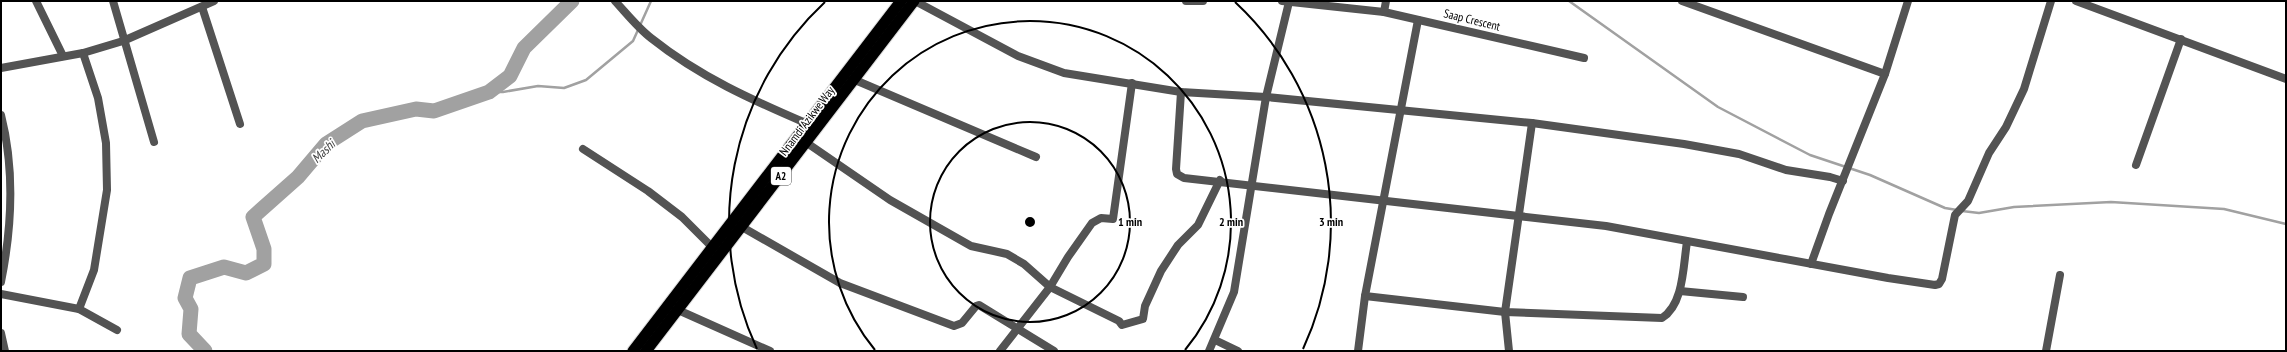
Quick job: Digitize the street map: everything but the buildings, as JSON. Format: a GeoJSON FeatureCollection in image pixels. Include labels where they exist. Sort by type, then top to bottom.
{"type":"FeatureCollection","features":[{"type":"Feature","properties":{"kind":"highway","name":"Nnamdi Azikwe Way"},"geometry":{"type":"LineString","coordinates":[[646,351],[915,1]]}},
{"type":"Feature","properties":{"kind":"highway","name":"Nnamdi Azikwe Way"},"geometry":{"type":"LineString","coordinates":[[633,351],[808,124],[899,2]]}},
{"type":"Feature","properties":{"kind":"street"},"geometry":{"type":"LineString","coordinates":[[36,1],[63,56]]}},
{"type":"Feature","properties":{"kind":"street"},"geometry":{"type":"LineString","coordinates":[[113,1],[123,41],[154,142]]}},
{"type":"Feature","properties":{"kind":"street"},"geometry":{"type":"LineString","coordinates":[[1,68],[83,53],[123,41],[214,1]]}},
{"type":"Feature","properties":{"kind":"street"},"geometry":{"type":"LineString","coordinates":[[615,1],[650,38],[694,68],[735,92],[808,124]]}},
{"type":"Feature","properties":{"kind":"street"},"geometry":{"type":"LineString","coordinates":[[915,1],[1018,56],[1064,72],[1181,92],[1266,97],[1532,123],[1684,144],[1738,154],[1786,170],[1844,179]]}},
{"type":"Feature","properties":{"kind":"street"},"geometry":{"type":"LineString","coordinates":[[1186,1],[1202,1]]}},
{"type":"Feature","properties":{"kind":"street"},"geometry":{"type":"LineString","coordinates":[[1209,351],[1215,340],[1234,292],[1266,97],[1286,1]]}},
{"type":"Feature","properties":{"kind":"street","name":"Saap Crescent"},"geometry":{"type":"LineString","coordinates":[[1286,1],[1384,12],[1584,58]]}},
{"type":"Feature","properties":{"kind":"street"},"geometry":{"type":"LineString","coordinates":[[1384,12],[1386,1]]}},
{"type":"Feature","properties":{"kind":"street"},"geometry":{"type":"LineString","coordinates":[[1682,1],[1885,74]]}},
{"type":"Feature","properties":{"kind":"street"},"geometry":{"type":"LineString","coordinates":[[1812,264],[1829,214],[1885,74],[1908,1]]}},
{"type":"Feature","properties":{"kind":"street"},"geometry":{"type":"LineString","coordinates":[[1181,92],[1177,174],[1184,178],[1220,180],[1251,186],[1383,202],[1606,226],[1888,278],[1939,284],[1942,279],[1955,216],[1968,201],[1989,153],[2006,127],[2024,88],[2051,1]]}},
{"type":"Feature","properties":{"kind":"street"},"geometry":{"type":"LineString","coordinates":[[2076,1],[2286,79]]}},
{"type":"Feature","properties":{"kind":"street"},"geometry":{"type":"LineString","coordinates":[[202,6],[240,124]]}},
{"type":"Feature","properties":{"kind":"street"},"geometry":{"type":"LineString","coordinates":[[1358,351],[1366,296],[1399,111],[1418,20]]}},
{"type":"Feature","properties":{"kind":"street"},"geometry":{"type":"LineString","coordinates":[[2136,165],[2181,39]]}},
{"type":"Feature","properties":{"kind":"street"},"geometry":{"type":"LineString","coordinates":[[79,309],[94,270],[106,190],[106,143],[98,98],[83,53]]}},
{"type":"Feature","properties":{"kind":"street"},"geometry":{"type":"LineString","coordinates":[[855,80],[1036,157]]}},
{"type":"Feature","properties":{"kind":"street"},"geometry":{"type":"LineString","coordinates":[[1000,351],[1050,287],[1068,256],[1092,223],[1101,218],[1113,219],[1132,83]]}},
{"type":"Feature","properties":{"kind":"street"},"geometry":{"type":"LineString","coordinates":[[1,115],[11,193],[8,243],[1,282]]}},
{"type":"Feature","properties":{"kind":"street"},"geometry":{"type":"LineString","coordinates":[[1509,351],[1505,312],[1532,123]]}},
{"type":"Feature","properties":{"kind":"street"},"geometry":{"type":"LineString","coordinates":[[807,143],[890,200],[971,246],[1007,254],[1024,264],[1050,287],[1119,321],[1122,325],[1143,319],[1145,306],[1161,271],[1178,245],[1198,225],[1220,180]]}},
{"type":"Feature","properties":{"kind":"street"},"geometry":{"type":"LineString","coordinates":[[583,150],[648,191],[682,217],[713,248]]}},
{"type":"Feature","properties":{"kind":"street"},"geometry":{"type":"LineString","coordinates":[[742,227],[840,283],[954,326],[962,324],[976,306],[979,305],[1054,351]]}},
{"type":"Feature","properties":{"kind":"street"},"geometry":{"type":"LineString","coordinates":[[1366,296],[1505,312],[1662,318],[1670,312],[1680,291],[1687,242]]}},
{"type":"Feature","properties":{"kind":"street"},"geometry":{"type":"LineString","coordinates":[[2046,351],[2060,275]]}},
{"type":"Feature","properties":{"kind":"street"},"geometry":{"type":"LineString","coordinates":[[1680,291],[1743,297]]}},
{"type":"Feature","properties":{"kind":"street"},"geometry":{"type":"LineString","coordinates":[[1,294],[79,309],[117,330]]}},
{"type":"Feature","properties":{"kind":"street"},"geometry":{"type":"LineString","coordinates":[[678,310],[770,351]]}},
{"type":"Feature","properties":{"kind":"street"},"geometry":{"type":"LineString","coordinates":[[1,333],[5,351]]}},
{"type":"Feature","properties":{"kind":"street"},"geometry":{"type":"LineString","coordinates":[[1215,340],[1238,351]]}},
{"type":"Feature","properties":{"kind":"waterway","name":"Mashi"},"geometry":{"type":"LineString","coordinates":[[205,351],[189,334],[191,309],[185,298],[190,278],[224,267],[246,273],[264,264],[264,249],[253,217],[298,177],[326,144],[362,121],[416,109],[434,111],[489,92],[510,76],[524,48],[572,1]]}},
{"type":"Feature","properties":{"kind":"waterway"},"geometry":{"type":"LineString","coordinates":[[489,92],[503,92],[538,86],[564,88],[586,80],[633,41],[651,1]]}},
{"type":"Feature","properties":{"kind":"waterway"},"geometry":{"type":"LineString","coordinates":[[1569,1],[1718,107],[1810,155],[1870,175],[1945,208],[1957,210]]}},
{"type":"Feature","properties":{"kind":"waterway"},"geometry":{"type":"LineString","coordinates":[[1962,211],[1979,213],[2014,207],[2111,202],[2224,209],[2286,224]]}}]}
